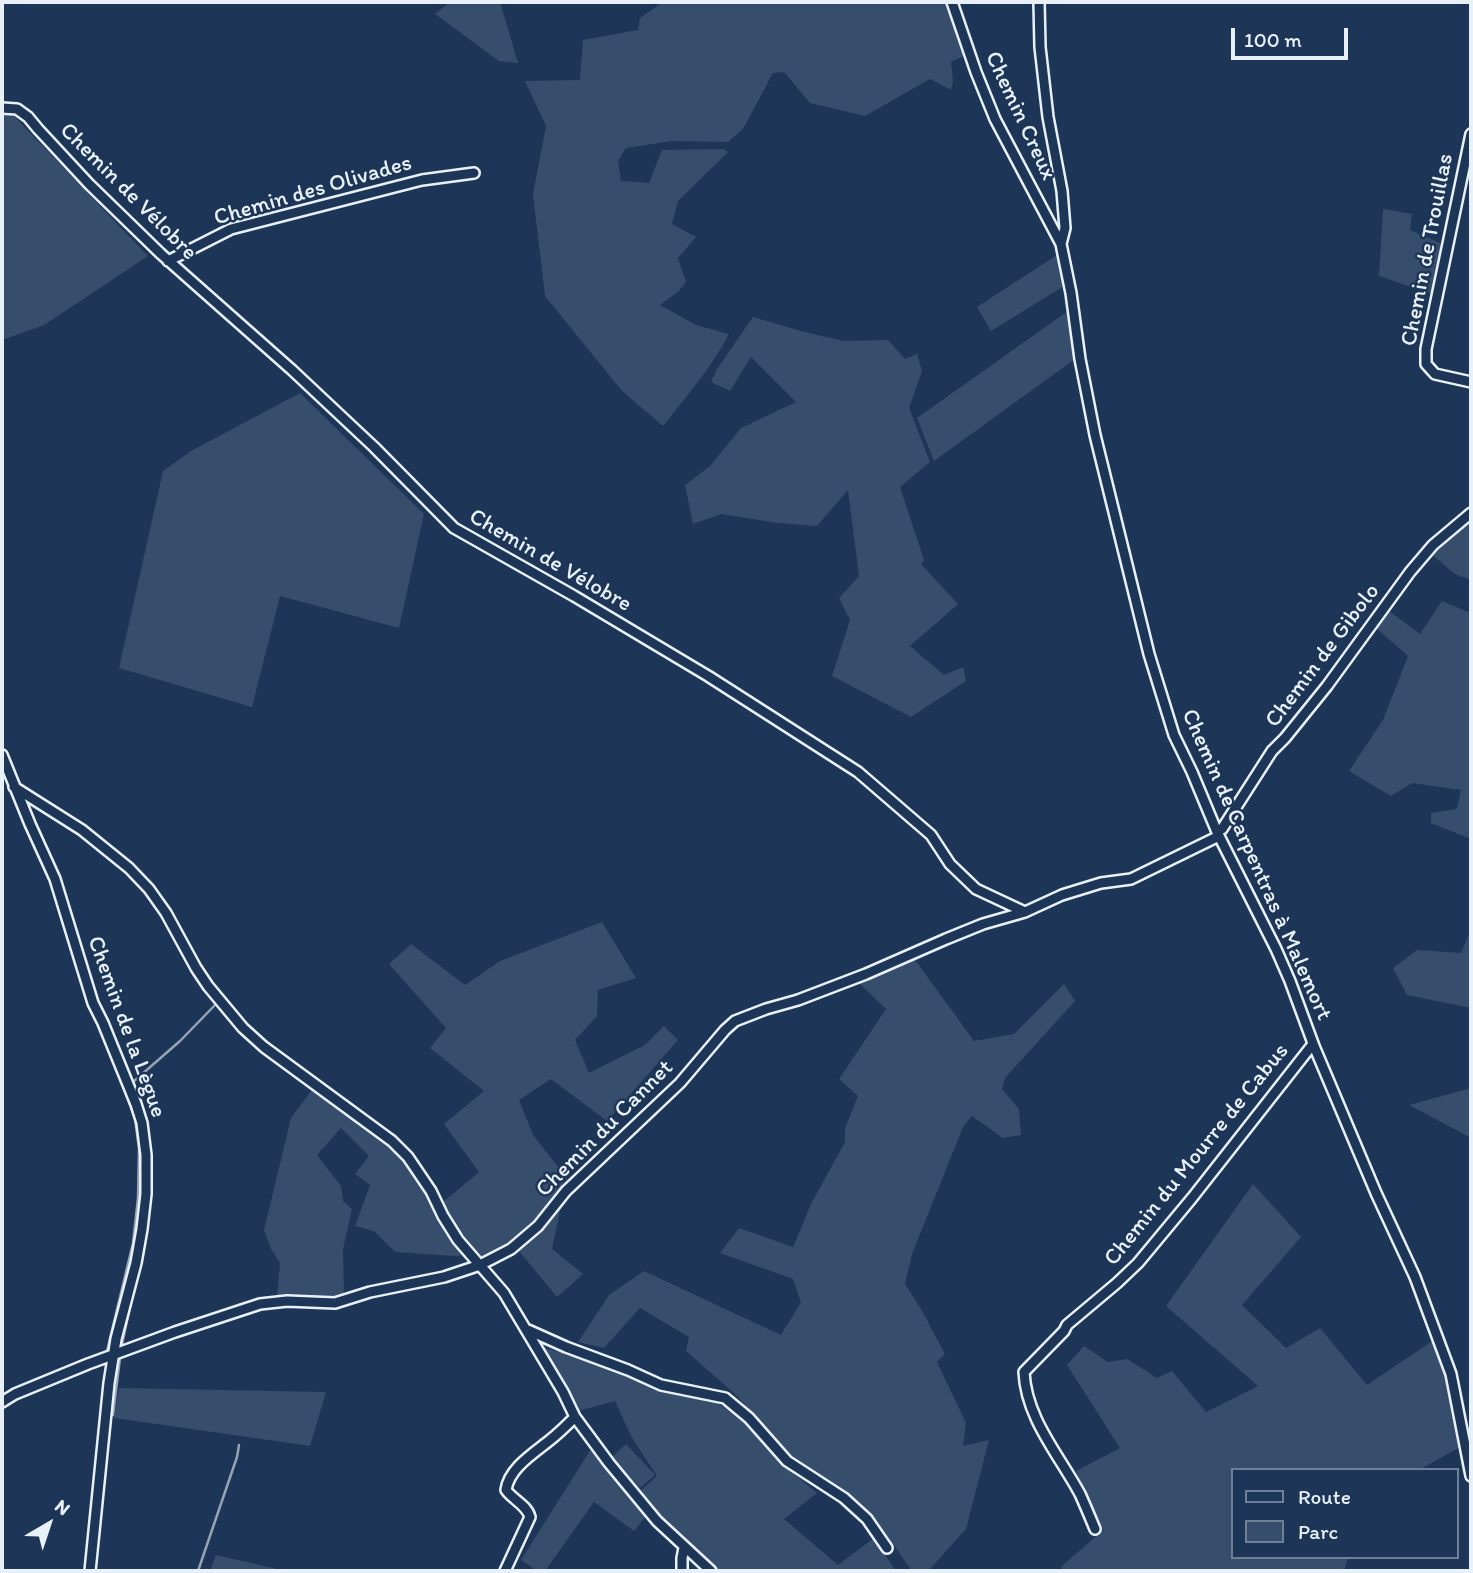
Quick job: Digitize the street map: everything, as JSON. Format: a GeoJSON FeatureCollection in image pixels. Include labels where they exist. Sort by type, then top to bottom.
{"type":"FeatureCollection","features":[{"type":"Feature","properties":{"kind":"street","name":"Chemin Creux"},"geometry":{"type":"LineString","coordinates":[[952,2],[995,120],[1061,244]]}},
{"type":"Feature","properties":{"kind":"street","name":"Chemin de Carpentras à Malemort"},"geometry":{"type":"LineString","coordinates":[[1038,2],[1048,117],[1062,191],[1065,228],[1061,244],[1080,359],[1095,435],[1149,654],[1174,735],[1218,834],[1276,949],[1376,1193],[1415,1277],[1451,1374],[1471,1476]]}},
{"type":"Feature","properties":{"kind":"street","name":"Chemin de Vélobre"},"geometry":{"type":"LineString","coordinates":[[2,108],[17,109],[28,117],[89,184],[168,261],[292,370],[374,447],[454,528],[685,663],[858,772],[931,835],[950,864],[976,889],[1025,912]]}},
{"type":"Feature","properties":{"kind":"street","name":"Chemin de Trouillas"},"geometry":{"type":"LineString","coordinates":[[1471,134],[1426,349],[1426,364],[1435,374],[1471,382]]}},
{"type":"Feature","properties":{"kind":"street","name":"Chemin des Olivades"},"geometry":{"type":"LineString","coordinates":[[168,261],[230,229],[422,180],[474,173]]}},
{"type":"Feature","properties":{"kind":"street","name":"Chemin de Gibolo"},"geometry":{"type":"LineString","coordinates":[[1218,834],[1272,751],[1327,686],[1410,572],[1433,545],[1471,513]]}},
{"type":"Feature","properties":{"kind":"street","name":"Chemin de la Lègue"},"geometry":{"type":"LineString","coordinates":[[2,755],[9,780],[55,879],[93,1003],[136,1104],[142,1123],[146,1155],[146,1194],[142,1229],[113,1355],[90,1571]]}},
{"type":"Feature","properties":{"kind":"street"},"geometry":{"type":"LineString","coordinates":[[9,780],[74,824],[129,868],[149,889],[196,968],[225,1008],[264,1047],[327,1092],[408,1157],[431,1191],[458,1240],[504,1293],[575,1417],[657,1521],[711,1571]]}},
{"type":"Feature","properties":{"kind":"street","name":"Chemin du Cannet"},"geometry":{"type":"LineString","coordinates":[[2,1402],[36,1385],[113,1355],[260,1304],[287,1301],[335,1303],[444,1278],[480,1265],[511,1249],[538,1226],[566,1191],[680,1083],[735,1021],[798,1000],[983,924],[1025,912],[1062,895],[1101,883],[1131,879],[1218,834]]}},
{"type":"Feature","properties":{"kind":"street","name":"Chemin du Mourre de Cabus"},"geometry":{"type":"LineString","coordinates":[[1095,1529],[1080,1496],[1030,1406],[1024,1388],[1024,1372],[1068,1325],[1129,1273],[1192,1198],[1313,1044]]}},
{"type":"Feature","properties":{"kind":"street"},"geometry":{"type":"LineString","coordinates":[[527,1330],[661,1385],[725,1398],[749,1418],[787,1461],[844,1499],[867,1519],[887,1548]]}},
{"type":"Feature","properties":{"kind":"street"},"geometry":{"type":"LineString","coordinates":[[505,1571],[530,1517],[528,1510],[506,1490],[507,1483],[521,1464],[575,1417]]}},
{"type":"Feature","properties":{"kind":"street"},"geometry":{"type":"LineString","coordinates":[[682,1571],[684,1548]]}},
{"type":"Feature","properties":{"kind":"green space"},"geometry":{"type":"Polygon","coordinates":[[[450,2],[500,2],[518,63],[499,61],[435,14],[450,2]]]}},
{"type":"Feature","properties":{"kind":"green space"},"geometry":{"type":"Polygon","coordinates":[[[658,2],[948,2],[966,55],[951,62],[951,90],[930,79],[865,116],[810,103],[784,72],[773,73],[743,129],[728,142],[672,141],[626,148],[618,161],[621,181],[649,183],[662,150],[724,149],[728,152],[678,201],[672,224],[696,237],[678,258],[686,282],[679,291],[660,305],[696,325],[729,334],[707,370],[663,426],[622,391],[545,296],[533,194],[546,126],[525,81],[580,80],[583,40],[638,30],[640,18],[660,4],[658,2]]]}},
{"type":"Feature","properties":{"kind":"green space"},"geometry":{"type":"Polygon","coordinates":[[[2,115],[14,116],[148,256],[44,325],[2,340],[2,115]]]}},
{"type":"Feature","properties":{"kind":"green space"},"geometry":{"type":"Polygon","coordinates":[[[1383,209],[1412,214],[1410,230],[1445,245],[1435,295],[1379,276],[1383,209]]]}},
{"type":"Feature","properties":{"kind":"green space"},"geometry":{"type":"Polygon","coordinates":[[[1057,255],[1064,286],[991,331],[977,307],[1057,255]]]}},
{"type":"Feature","properties":{"kind":"green space"},"geometry":{"type":"Polygon","coordinates":[[[1068,311],[1075,359],[934,461],[917,418],[1068,311]]]}},
{"type":"Feature","properties":{"kind":"green space"},"geometry":{"type":"Polygon","coordinates":[[[753,317],[843,341],[888,340],[905,359],[917,354],[922,371],[909,408],[930,462],[900,487],[924,560],[921,564],[958,604],[910,646],[944,675],[963,667],[966,681],[911,717],[832,676],[850,620],[839,598],[859,576],[848,490],[817,526],[721,514],[693,524],[685,485],[710,466],[741,428],[796,402],[751,357],[730,391],[711,382],[753,317]]]}},
{"type":"Feature","properties":{"kind":"green space"},"geometry":{"type":"Polygon","coordinates":[[[300,393],[424,514],[399,628],[280,596],[252,707],[119,668],[163,471],[191,451],[300,393]]]}},
{"type":"Feature","properties":{"kind":"green space"},"geometry":{"type":"Polygon","coordinates":[[[1471,519],[1471,580],[1455,574],[1431,554],[1471,519]]]}},
{"type":"Feature","properties":{"kind":"green space"},"geometry":{"type":"Polygon","coordinates":[[[1442,601],[1471,613],[1471,839],[1431,823],[1431,813],[1457,809],[1461,790],[1412,783],[1391,796],[1349,771],[1383,720],[1408,656],[1375,627],[1389,611],[1420,634],[1442,601]]]}},
{"type":"Feature","properties":{"kind":"green space"},"geometry":{"type":"Polygon","coordinates":[[[602,922],[636,978],[598,990],[597,1016],[575,1040],[589,1073],[645,1045],[664,1026],[678,1040],[607,1121],[551,1079],[519,1100],[533,1135],[567,1178],[535,1223],[488,1257],[473,1255],[449,1222],[442,1203],[479,1172],[444,1124],[484,1091],[430,1048],[446,1028],[389,964],[411,944],[465,985],[500,961],[602,922]]]}},
{"type":"Feature","properties":{"kind":"green space"},"geometry":{"type":"Polygon","coordinates":[[[1471,930],[1471,1008],[1407,995],[1393,968],[1417,950],[1461,953],[1471,930]]]}},
{"type":"Feature","properties":{"kind":"green space"},"geometry":{"type":"Polygon","coordinates":[[[913,957],[974,1041],[1014,1034],[1064,984],[1075,1001],[1005,1078],[1002,1089],[1019,1109],[1021,1135],[1003,1138],[972,1116],[963,1127],[912,1254],[905,1284],[945,1354],[937,1362],[966,1423],[963,1446],[989,1440],[966,1529],[928,1571],[912,1571],[872,1514],[786,1451],[736,1395],[686,1351],[689,1337],[640,1308],[604,1348],[578,1342],[609,1295],[644,1271],[781,1335],[801,1302],[793,1279],[720,1253],[739,1228],[793,1247],[812,1202],[845,1142],[845,1128],[858,1096],[839,1079],[886,1009],[857,981],[913,957]]]}},
{"type":"Feature","properties":{"kind":"green space"},"geometry":{"type":"Polygon","coordinates":[[[1471,1088],[1471,1138],[1409,1105],[1471,1088]]]}},
{"type":"Feature","properties":{"kind":"green space"},"geometry":{"type":"Polygon","coordinates":[[[311,1091],[327,1096],[389,1143],[421,1181],[467,1255],[395,1252],[374,1231],[355,1226],[370,1185],[355,1174],[369,1156],[341,1128],[317,1155],[341,1186],[343,1201],[352,1209],[343,1249],[344,1295],[335,1299],[277,1296],[280,1263],[264,1230],[291,1118],[311,1091]]]}},
{"type":"Feature","properties":{"kind":"green space"},"geometry":{"type":"Polygon","coordinates":[[[1253,1184],[1301,1237],[1242,1305],[1286,1348],[1320,1328],[1367,1385],[1434,1340],[1450,1386],[1462,1446],[1423,1468],[1232,1468],[1232,1559],[1347,1559],[1344,1571],[1064,1571],[1061,1567],[1103,1530],[1076,1471],[1120,1448],[1067,1365],[1084,1346],[1108,1362],[1127,1359],[1157,1378],[1172,1371],[1206,1412],[1258,1386],[1166,1306],[1253,1184]]]}},
{"type":"Feature","properties":{"kind":"green space"},"geometry":{"type":"Polygon","coordinates":[[[562,1202],[552,1249],[583,1274],[557,1297],[518,1250],[562,1202]]]}},
{"type":"Feature","properties":{"kind":"green space"},"geometry":{"type":"Polygon","coordinates":[[[539,1346],[599,1364],[657,1391],[712,1400],[740,1417],[793,1473],[817,1493],[784,1519],[838,1565],[874,1538],[896,1571],[720,1571],[683,1539],[639,1492],[657,1476],[631,1436],[615,1401],[575,1412],[539,1346]]]}},
{"type":"Feature","properties":{"kind":"green space"},"geometry":{"type":"Polygon","coordinates":[[[119,1388],[326,1392],[310,1446],[114,1418],[119,1388]]]}},
{"type":"Feature","properties":{"kind":"green space"},"geometry":{"type":"Polygon","coordinates":[[[626,1444],[655,1475],[640,1488],[612,1457],[626,1444]]]}},
{"type":"Feature","properties":{"kind":"green space"},"geometry":{"type":"Polygon","coordinates":[[[591,1449],[646,1516],[634,1531],[594,1502],[545,1571],[537,1571],[521,1560],[591,1449]]]}},
{"type":"Feature","properties":{"kind":"green space"},"geometry":{"type":"Polygon","coordinates":[[[216,1555],[285,1571],[210,1571],[216,1555]]]}},
{"type":"Feature","properties":{"kind":"waterway"},"geometry":{"type":"LineString","coordinates":[[122,1345],[143,1246],[151,1180],[150,1147],[144,1114],[133,1082],[180,1041],[216,1004]]}},
{"type":"Feature","properties":{"kind":"waterway"},"geometry":{"type":"LineString","coordinates":[[107,1351],[133,1243],[138,1198],[139,1148],[135,1119],[124,1088]]}},
{"type":"Feature","properties":{"kind":"waterway"},"geometry":{"type":"LineString","coordinates":[[113,1415],[120,1358]]}},
{"type":"Feature","properties":{"kind":"waterway"},"geometry":{"type":"LineString","coordinates":[[198,1571],[239,1445]]}}]}
